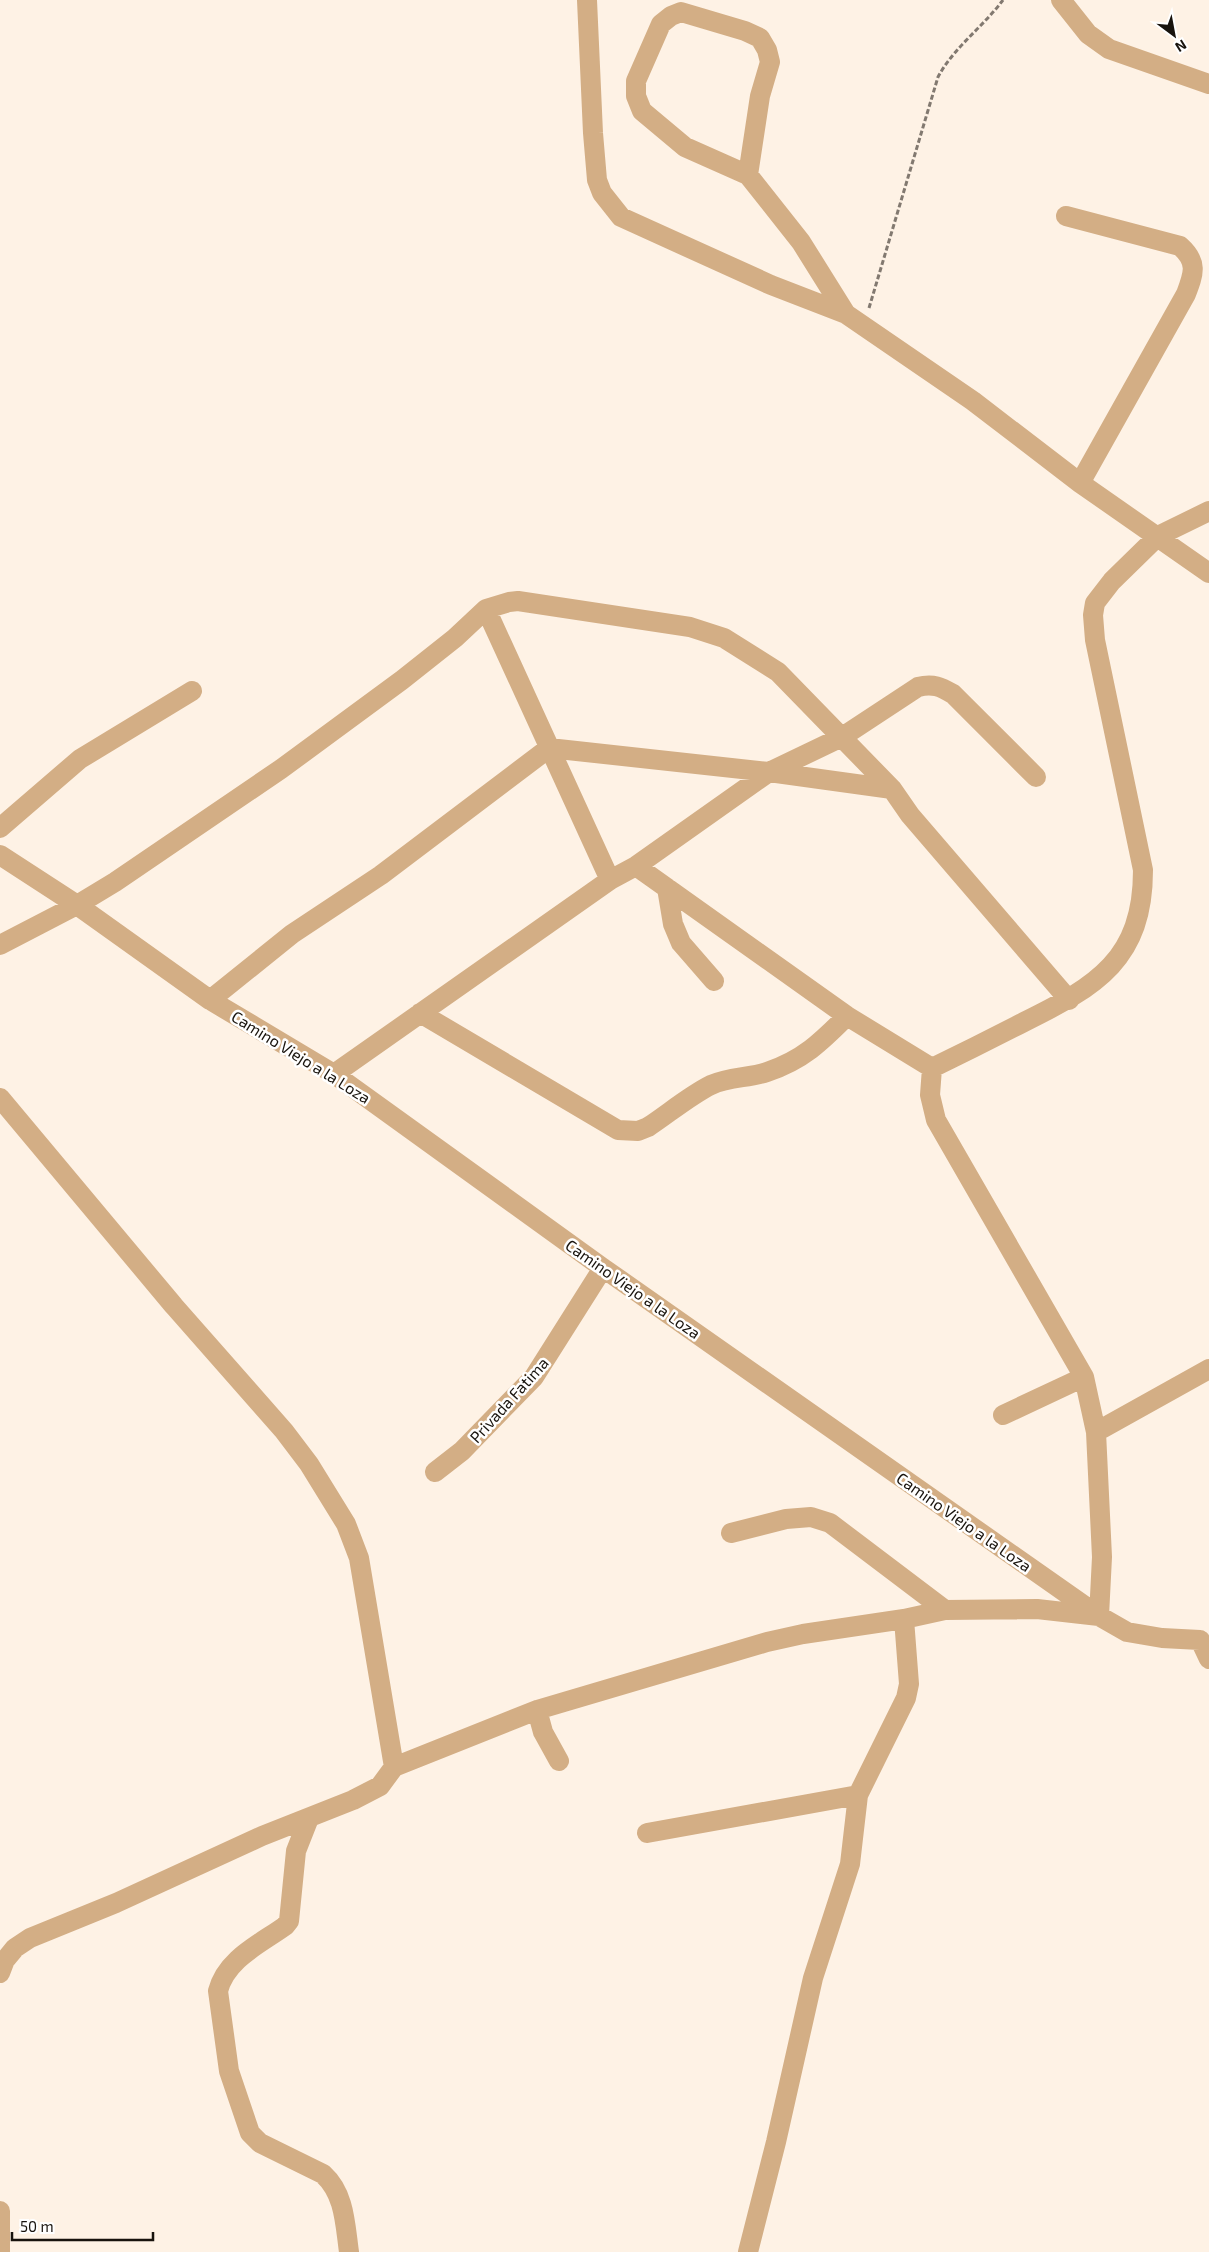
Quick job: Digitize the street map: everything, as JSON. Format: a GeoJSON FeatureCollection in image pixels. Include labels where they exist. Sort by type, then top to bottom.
{"type":"FeatureCollection","features":[{"type":"Feature","properties":{"kind":"street"},"geometry":{"type":"LineString","coordinates":[[587,0],[596,171],[602,194],[621,217],[771,285],[846,314],[863,328],[973,401],[1080,483],[1209,573]]}},
{"type":"Feature","properties":{"kind":"street"},"geometry":{"type":"LineString","coordinates":[[1062,0],[1088,34],[1109,49],[1209,84]]}},
{"type":"Feature","properties":{"kind":"street"},"geometry":{"type":"LineString","coordinates":[[748,175],[760,96],[770,62],[767,50],[760,38],[745,31],[680,12],[671,16],[662,24],[636,82],[636,96],[642,111],[685,147],[748,175],[801,242],[846,314]]}},
{"type":"Feature","properties":{"kind":"street"},"geometry":{"type":"LineString","coordinates":[[1066,216],[1180,246],[1190,254],[1193,266],[1192,277],[1186,294],[1080,483]]}},
{"type":"Feature","properties":{"kind":"street"},"geometry":{"type":"LineString","coordinates":[[932,1068],[1069,1000],[1096,982],[1116,960],[1130,940],[1140,917],[1143,897],[1143,870],[1095,640],[1093,615],[1095,603],[1112,581],[1158,536],[1209,512]]}},
{"type":"Feature","properties":{"kind":"street"},"geometry":{"type":"LineString","coordinates":[[0,945],[77,905],[281,769],[402,680],[455,638],[486,609],[518,601],[690,627],[724,638],[778,672],[892,789],[910,814],[1069,1000]]}},
{"type":"Feature","properties":{"kind":"street"},"geometry":{"type":"LineString","coordinates":[[486,609],[610,880]]}},
{"type":"Feature","properties":{"kind":"street"},"geometry":{"type":"LineString","coordinates":[[334,1074],[610,880],[636,866],[769,772],[842,737],[918,687],[929,684],[954,694],[1036,776]]}},
{"type":"Feature","properties":{"kind":"street"},"geometry":{"type":"LineString","coordinates":[[0,828],[80,758],[192,690]]}},
{"type":"Feature","properties":{"kind":"street"},"geometry":{"type":"LineString","coordinates":[[210,1000],[292,934],[381,875],[549,748],[769,772],[892,789]]}},
{"type":"Feature","properties":{"kind":"street","name":"Camino Viejo a la Loza"},"geometry":{"type":"LineString","coordinates":[[0,855],[77,905],[210,1000],[334,1074],[603,1268],[1099,1616],[1127,1632],[1162,1638],[1204,1638]]}},
{"type":"Feature","properties":{"kind":"street"},"geometry":{"type":"LineString","coordinates":[[636,866],[847,1016],[932,1068]]}},
{"type":"Feature","properties":{"kind":"street"},"geometry":{"type":"LineString","coordinates":[[667,888],[674,924],[681,943],[714,981]]}},
{"type":"Feature","properties":{"kind":"street"},"geometry":{"type":"LineString","coordinates":[[420,1013],[618,1130],[638,1131],[648,1127],[710,1086],[724,1080],[766,1072],[797,1060],[813,1050],[847,1016]]}},
{"type":"Feature","properties":{"kind":"street"},"geometry":{"type":"LineString","coordinates":[[0,1974],[5,1960],[15,1948],[30,1938],[116,1903],[262,1836],[373,1790],[386,1780],[394,1766],[537,1710],[767,1642],[803,1634],[904,1619],[945,1610],[1037,1609],[1099,1616],[1102,1557],[1096,1432],[1084,1377],[936,1120],[930,1095],[932,1068]]}},
{"type":"Feature","properties":{"kind":"street"},"geometry":{"type":"LineString","coordinates":[[0,1098],[174,1306],[284,1431],[309,1464],[346,1524],[359,1558],[394,1766]]}},
{"type":"Feature","properties":{"kind":"street","name":"Privada Fatima"},"geometry":{"type":"LineString","coordinates":[[435,1472],[473,1441],[534,1377],[603,1268]]}},
{"type":"Feature","properties":{"kind":"street"},"geometry":{"type":"LineString","coordinates":[[1096,1432],[1209,1369]]}},
{"type":"Feature","properties":{"kind":"street"},"geometry":{"type":"LineString","coordinates":[[1003,1416],[1084,1377]]}},
{"type":"Feature","properties":{"kind":"street"},"geometry":{"type":"LineString","coordinates":[[731,1533],[786,1519],[811,1517],[830,1524],[945,1610]]}},
{"type":"Feature","properties":{"kind":"street"},"geometry":{"type":"LineString","coordinates":[[748,2252],[776,2142],[812,1978],[850,1864],[858,1795],[906,1698],[909,1684],[904,1619]]}},
{"type":"Feature","properties":{"kind":"street"},"geometry":{"type":"LineString","coordinates":[[1204,1638],[1209,1659]]}},
{"type":"Feature","properties":{"kind":"street"},"geometry":{"type":"LineString","coordinates":[[537,1710],[543,1732],[559,1761]]}},
{"type":"Feature","properties":{"kind":"street"},"geometry":{"type":"LineString","coordinates":[[647,1832],[858,1795]]}},
{"type":"Feature","properties":{"kind":"street"},"geometry":{"type":"LineString","coordinates":[[309,1818],[296,1851],[289,1921],[285,1926],[232,1963],[220,1982],[218,1991],[228,2071],[250,2133],[260,2143],[323,2174],[330,2180],[336,2189],[342,2206],[350,2252]]}},
{"type":"Feature","properties":{"kind":"street"},"geometry":{"type":"LineString","coordinates":[[0,2211],[0,2252]]}},
{"type":"Feature","properties":{"kind":"path"},"geometry":{"type":"LineString","coordinates":[[863,328],[938,77],[950,57],[992,15],[1003,0]]}}]}
